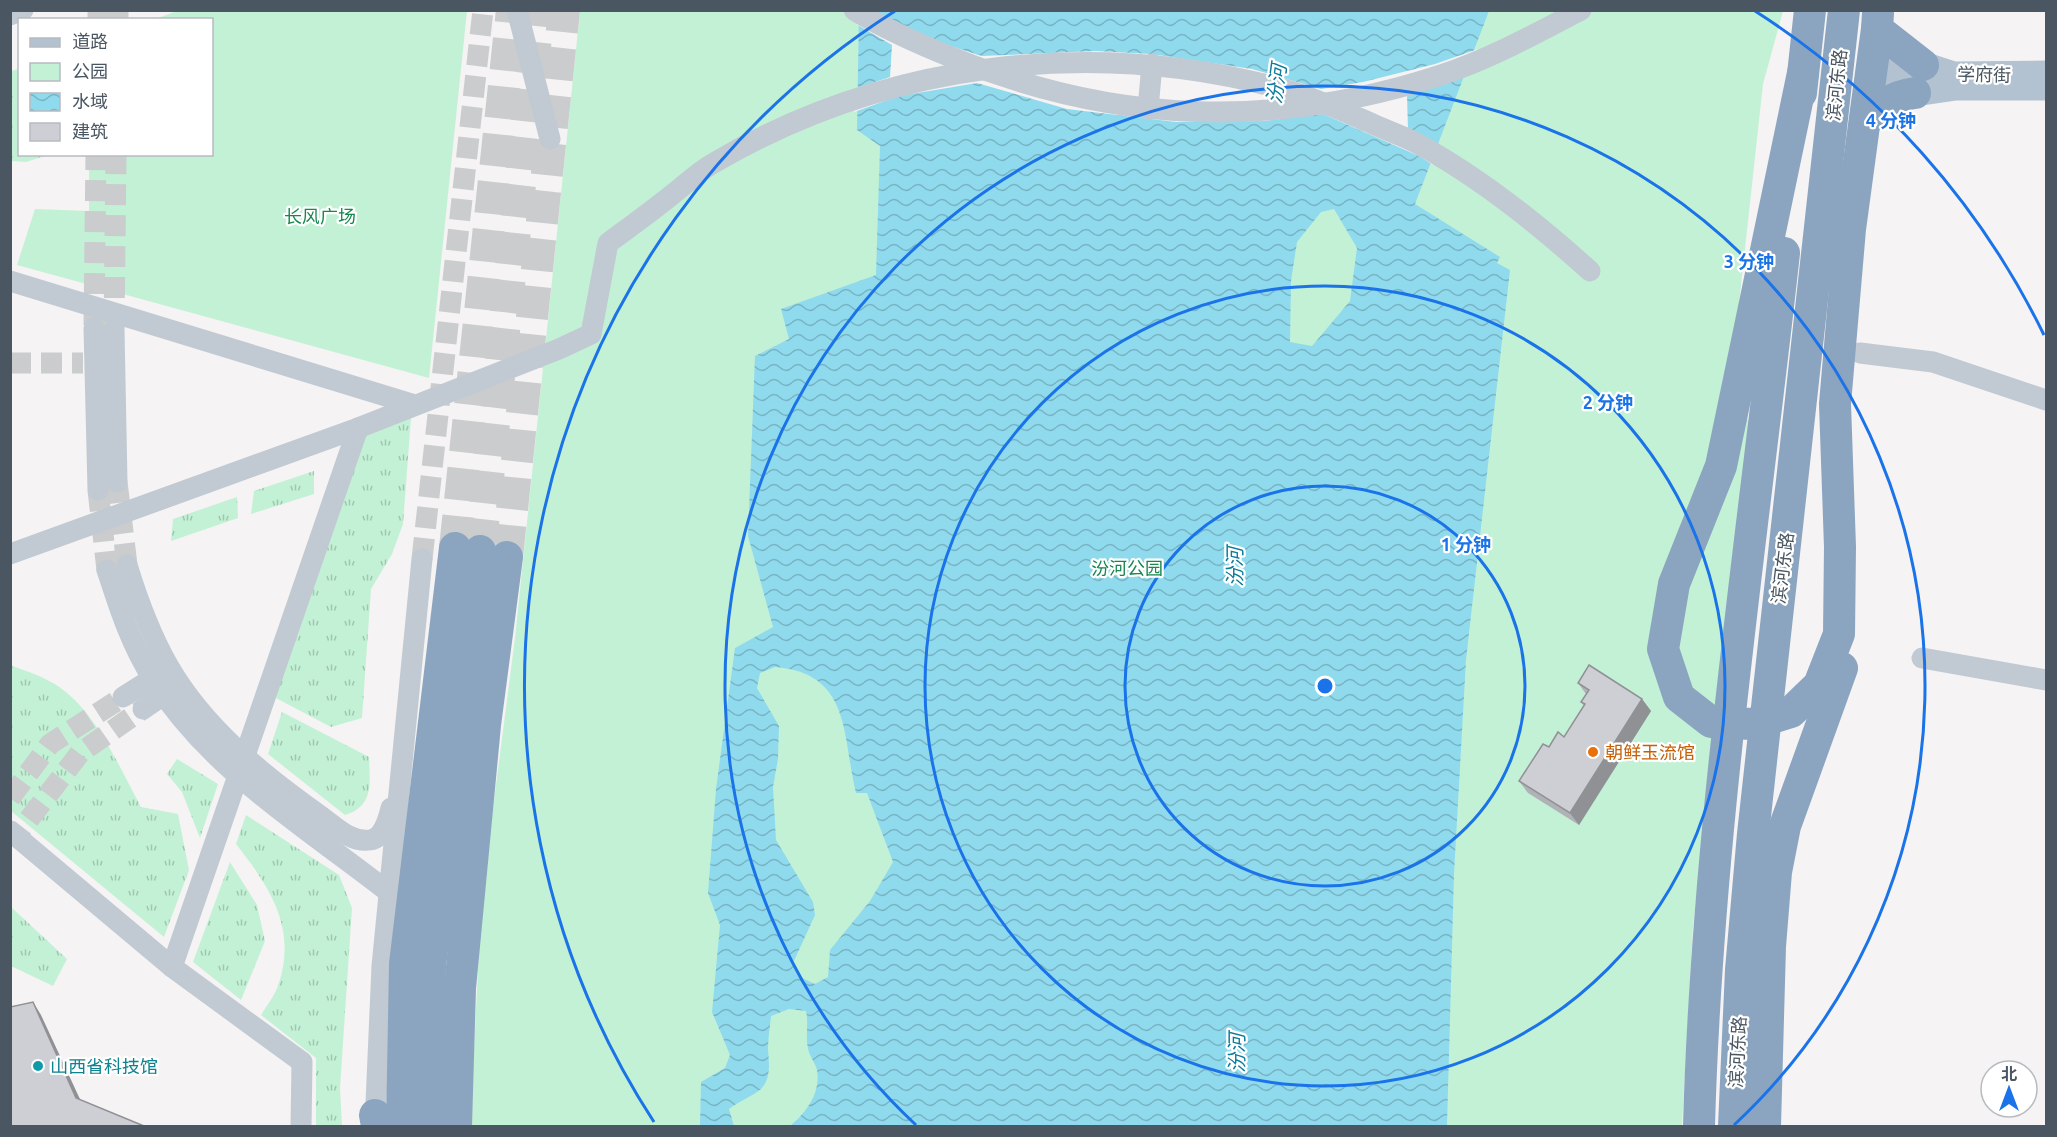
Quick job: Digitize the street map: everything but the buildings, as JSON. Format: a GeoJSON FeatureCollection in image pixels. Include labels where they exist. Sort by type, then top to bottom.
{"type":"FeatureCollection","features":[{"type":"Feature","properties":{"kind":"highway","name":"滨河东路"},"geometry":{"type":"LineString","coordinates":[[1699,1126],[1707,968],[1721,808],[1810,10]]}},
{"type":"Feature","properties":{"kind":"highway","name":"滨河东路"},"geometry":{"type":"LineString","coordinates":[[1734,1126],[1742,952],[1765,713],[1805,378],[1844,10]]}},
{"type":"Feature","properties":{"kind":"highway"},"geometry":{"type":"LineString","coordinates":[[1803,72],[1721,466],[1674,584],[1663,649],[1680,697],[1711,722],[1752,724],[1791,712],[1819,685],[1839,634],[1840,547],[1835,404],[1850,229],[1878,20]]}},
{"type":"Feature","properties":{"kind":"highway"},"geometry":{"type":"LineString","coordinates":[[1765,1126],[1770,946],[1776,872],[1785,826],[1842,668],[1856,603],[1853,475],[1872,200],[1864,129],[1883,104],[1919,79],[1878,20]]}},
{"type":"Feature","properties":{"kind":"highway"},"geometry":{"type":"LineString","coordinates":[[382,1124],[405,964],[481,552]]}},
{"type":"Feature","properties":{"kind":"highway"},"geometry":{"type":"LineString","coordinates":[[427,1126],[430,966],[481,552]]}},
{"type":"Feature","properties":{"kind":"highway"},"geometry":{"type":"LineString","coordinates":[[456,1126],[460,988],[485,725],[481,552]]}},
{"type":"Feature","properties":{"kind":"highway"},"geometry":{"type":"LineString","coordinates":[[1742,952],[1765,1068]]}},
{"type":"Feature","properties":{"kind":"main road","name":"学府街"},"geometry":{"type":"LineString","coordinates":[[1919,79],[1954,75],[2046,74]]}},
{"type":"Feature","properties":{"kind":"main road"},"geometry":{"type":"LineString","coordinates":[[1919,79],[1956,87],[2046,87]]}},
{"type":"Feature","properties":{"kind":"street"},"geometry":{"type":"LineString","coordinates":[[10,15],[23,10]]}},
{"type":"Feature","properties":{"kind":"street"},"geometry":{"type":"LineString","coordinates":[[517,10],[550,139]]}},
{"type":"Feature","properties":{"kind":"street"},"geometry":{"type":"LineString","coordinates":[[854,10],[879,26],[988,72],[1083,100],[1148,110],[1207,112],[1290,109],[1351,99],[1442,75],[1518,44],[1581,10]]}},
{"type":"Feature","properties":{"kind":"street"},"geometry":{"type":"LineString","coordinates":[[10,555],[358,428],[559,349],[591,334],[608,243],[710,165],[798,121],[881,89],[928,78],[1024,63],[1152,64],[1281,88],[1339,108],[1419,144],[1502,198],[1590,271]]}},
{"type":"Feature","properties":{"kind":"street"},"geometry":{"type":"LineString","coordinates":[[1148,110],[1152,64]]}},
{"type":"Feature","properties":{"kind":"street"},"geometry":{"type":"LineString","coordinates":[[10,281],[415,405]]}},
{"type":"Feature","properties":{"kind":"street"},"geometry":{"type":"LineString","coordinates":[[104,329],[97,363],[108,486]]}},
{"type":"Feature","properties":{"kind":"street"},"geometry":{"type":"LineString","coordinates":[[1860,353],[1933,362],[2046,400]]}},
{"type":"Feature","properties":{"kind":"street"},"geometry":{"type":"LineString","coordinates":[[172,967],[358,428]]}},
{"type":"Feature","properties":{"kind":"street"},"geometry":{"type":"LineString","coordinates":[[382,1124],[382,966],[391,894],[422,559]]}},
{"type":"Feature","properties":{"kind":"street"},"geometry":{"type":"LineString","coordinates":[[117,568],[142,615],[185,724],[232,772],[391,894]]}},
{"type":"Feature","properties":{"kind":"street"},"geometry":{"type":"LineString","coordinates":[[1922,658],[2046,680]]}},
{"type":"Feature","properties":{"kind":"street"},"geometry":{"type":"LineString","coordinates":[[167,681],[201,711],[245,758],[290,794],[353,839],[371,840],[382,833],[401,770]]}},
{"type":"Feature","properties":{"kind":"street"},"geometry":{"type":"LineString","coordinates":[[123,697],[167,681]]}},
{"type":"Feature","properties":{"kind":"street"},"geometry":{"type":"LineString","coordinates":[[143,709],[167,681]]}},
{"type":"Feature","properties":{"kind":"street"},"geometry":{"type":"LineString","coordinates":[[10,831],[172,967],[302,1062],[301,1126]]}},
{"type":"Feature","properties":{"kind":"green space","name":"长风广场"},"geometry":{"type":"Polygon","coordinates":[[[180,10],[467,11],[429,378],[17,265],[35,209],[89,211],[89,156],[213,156],[213,18],[158,18],[180,10]]]}},
{"type":"Feature","properties":{"kind":"green space","name":"汾河公园"},"geometry":{"type":"Polygon","coordinates":[[[580,11],[1783,11],[1763,84],[1731,377],[1749,423],[1693,927],[1682,1126],[470,1126],[482,893],[515,638],[580,11]]]}},
{"type":"Feature","properties":{"kind":"green space"},"geometry":{"type":"Polygon","coordinates":[[[18,69],[18,156],[45,156],[26,162],[11,161],[11,71],[18,69]]]}},
{"type":"Feature","properties":{"kind":"green space"},"geometry":{"type":"Polygon","coordinates":[[[411,418],[403,524],[392,554],[371,589],[362,718],[331,727],[274,697],[362,435],[411,418]]]}},
{"type":"Feature","properties":{"kind":"green space"},"geometry":{"type":"Polygon","coordinates":[[[314,471],[314,494],[251,514],[254,491],[314,471]]]}},
{"type":"Feature","properties":{"kind":"green space"},"geometry":{"type":"Polygon","coordinates":[[[237,497],[238,518],[171,541],[173,519],[237,497]]]}},
{"type":"Feature","properties":{"kind":"green space"},"geometry":{"type":"Polygon","coordinates":[[[10,665],[49,681],[79,704],[103,736],[141,807],[178,814],[189,870],[164,937],[11,811],[10,665]]]}},
{"type":"Feature","properties":{"kind":"green space"},"geometry":{"type":"Polygon","coordinates":[[[282,712],[369,757],[368,792],[361,806],[345,815],[268,754],[282,712]]]}},
{"type":"Feature","properties":{"kind":"green space"},"geometry":{"type":"Polygon","coordinates":[[[177,759],[218,784],[200,838],[182,792],[167,774],[177,759]]]}},
{"type":"Feature","properties":{"kind":"green space"},"geometry":{"type":"Polygon","coordinates":[[[246,815],[339,875],[352,908],[340,1088],[342,1126],[316,1126],[316,1058],[261,1015],[279,983],[284,963],[285,944],[277,908],[259,876],[236,844],[246,815]]]}},
{"type":"Feature","properties":{"kind":"green space"},"geometry":{"type":"Polygon","coordinates":[[[230,862],[257,905],[265,941],[241,1000],[193,962],[230,862]]]}},
{"type":"Feature","properties":{"kind":"green space"},"geometry":{"type":"Polygon","coordinates":[[[11,907],[67,959],[53,986],[11,966],[11,907]]]}},
{"type":"Feature","properties":{"kind":"water","name":"汾河"},"geometry":{"type":"Polygon","coordinates":[[[859,11],[1489,11],[1415,204],[1500,257],[1497,263],[1510,270],[1466,660],[1454,874],[1447,1126],[790,1126],[811,1102],[818,1078],[807,1044],[806,1011],[789,1009],[771,1016],[767,1078],[762,1088],[729,1109],[734,1126],[700,1126],[701,1082],[725,1068],[730,1055],[712,1012],[720,925],[708,893],[716,789],[735,648],[773,627],[748,536],[755,356],[789,339],[781,309],[876,275],[880,146],[857,130],[859,11]],[[1334,209],[1321,212],[1297,242],[1291,281],[1290,342],[1312,346],[1350,301],[1357,248],[1334,209]],[[775,667],[760,673],[757,688],[779,726],[778,759],[773,787],[776,840],[813,902],[815,915],[793,963],[800,977],[815,984],[828,977],[830,950],[870,901],[893,862],[867,793],[856,793],[845,730],[831,695],[818,681],[800,672],[775,667]]]}},
{"type":"Feature","properties":{"kind":"pier"},"geometry":{"type":"Polygon","coordinates":[[[856,10],[931,40],[982,56],[1096,51],[1151,54],[1252,69],[1321,89],[1363,82],[1435,64],[1478,49],[1467,75],[1407,95],[1408,130],[1439,148],[1433,165],[1419,156],[1323,114],[1264,121],[1176,122],[1067,109],[977,83],[899,96],[854,112],[854,89],[890,77],[892,45],[856,24],[856,10]]]}},
{"type":"Feature","properties":{"kind":"tunnel"},"geometry":{"type":"LineString","coordinates":[[98,10],[98,18]]}},
{"type":"Feature","properties":{"kind":"tunnel"},"geometry":{"type":"LineString","coordinates":[[118,10],[118,18]]}},
{"type":"Feature","properties":{"kind":"tunnel"},"geometry":{"type":"LineString","coordinates":[[422,559],[483,10]]}},
{"type":"Feature","properties":{"kind":"tunnel"},"geometry":{"type":"LineString","coordinates":[[455,548],[512,10]]}},
{"type":"Feature","properties":{"kind":"tunnel"},"geometry":{"type":"LineString","coordinates":[[480,551],[539,10]]}},
{"type":"Feature","properties":{"kind":"tunnel"},"geometry":{"type":"LineString","coordinates":[[507,557],[564,10]]}},
{"type":"Feature","properties":{"kind":"tunnel"},"geometry":{"type":"LineString","coordinates":[[94,325],[96,156]]}},
{"type":"Feature","properties":{"kind":"tunnel"},"geometry":{"type":"LineString","coordinates":[[114,329],[116,156]]}},
{"type":"Feature","properties":{"kind":"tunnel"},"geometry":{"type":"LineString","coordinates":[[10,363],[83,363]]}},
{"type":"Feature","properties":{"kind":"tunnel"},"geometry":{"type":"LineString","coordinates":[[117,482],[127,565]]}},
{"type":"Feature","properties":{"kind":"tunnel"},"geometry":{"type":"LineString","coordinates":[[98,490],[107,570]]}},
{"type":"Feature","properties":{"kind":"tunnel"},"geometry":{"type":"LineString","coordinates":[[10,798],[50,744],[123,697]]}},
{"type":"Feature","properties":{"kind":"tunnel"},"geometry":{"type":"LineString","coordinates":[[10,844],[80,753],[143,709]]}},
{"type":"Feature","properties":{"kind":"place","name":"朝鲜玉流馆"},"geometry":{"type":"Point","coordinates":[1593,752]}},
{"type":"Feature","properties":{"kind":"place","name":"山西省科技馆"},"geometry":{"type":"Point","coordinates":[38,1066]}}]}
